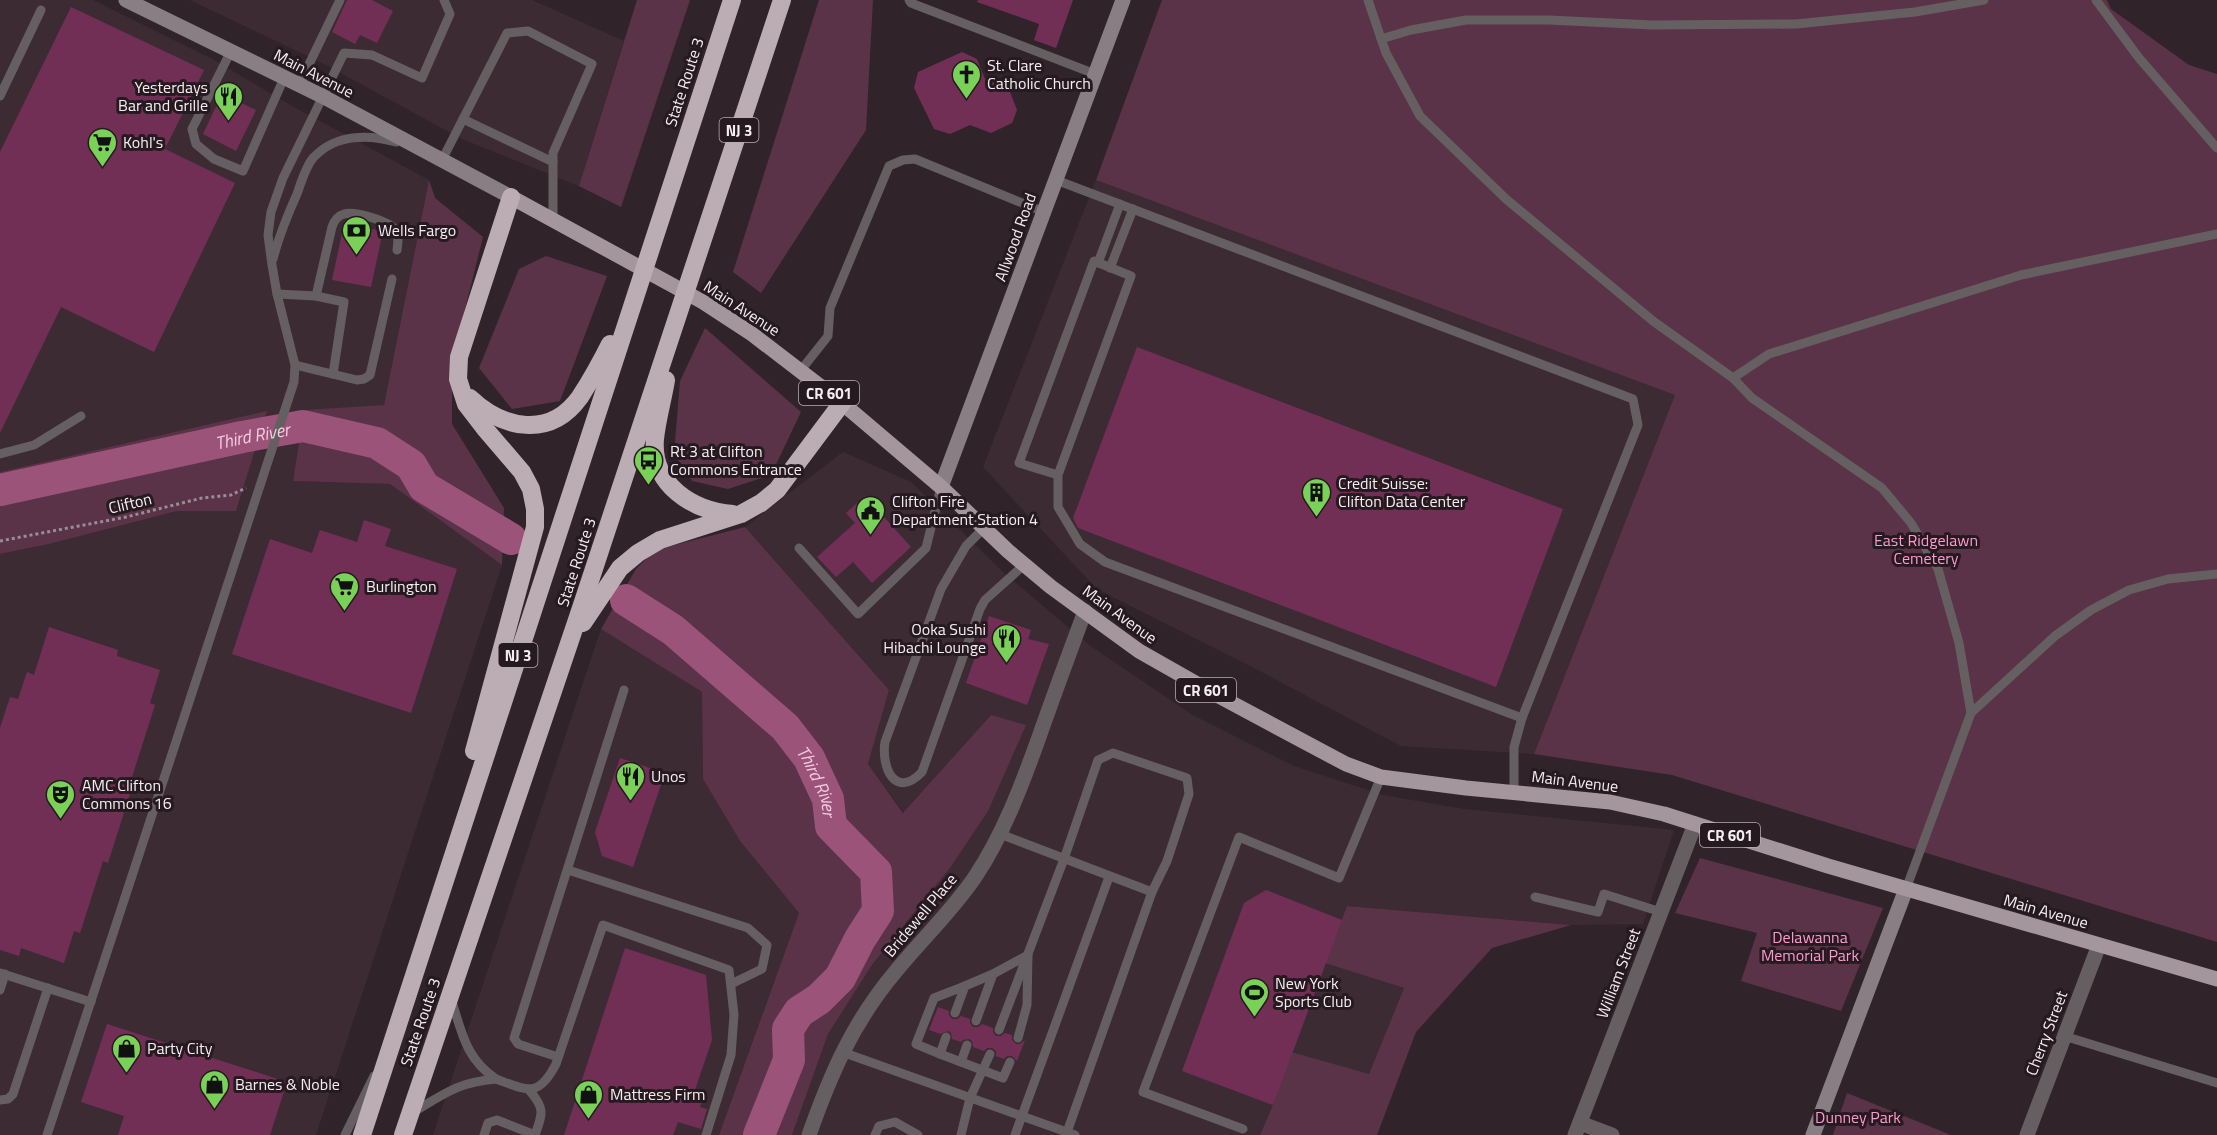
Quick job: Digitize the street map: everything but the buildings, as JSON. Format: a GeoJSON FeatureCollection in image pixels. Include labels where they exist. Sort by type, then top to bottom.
{"type":"FeatureCollection","features":[{"type":"Feature","properties":{"kind":"highway","name":"State Route 3"},"geometry":{"type":"LineString","coordinates":[[362,1135],[732,0]]}},
{"type":"Feature","properties":{"kind":"highway","name":"State Route 3"},"geometry":{"type":"LineString","coordinates":[[403,1135],[782,0]]}},
{"type":"Feature","properties":{"kind":"highway"},"geometry":{"type":"LineString","coordinates":[[400,1019],[535,527],[536,509],[531,489],[522,472],[466,404],[458,379],[459,357],[511,197]]}},
{"type":"Feature","properties":{"kind":"highway"},"geometry":{"type":"LineString","coordinates":[[458,379],[469,397],[484,411],[505,422],[526,426],[544,423],[562,415],[579,399],[636,291]]}},
{"type":"Feature","properties":{"kind":"highway"},"geometry":{"type":"LineString","coordinates":[[678,314],[655,441],[657,463],[667,484],[684,500],[703,509],[741,514]]}},
{"type":"Feature","properties":{"kind":"highway"},"geometry":{"type":"LineString","coordinates":[[567,649],[620,568],[638,553],[660,540],[741,514],[761,503],[777,490],[842,403]]}},
{"type":"Feature","properties":{"kind":"main road","name":"Main Avenue"},"geometry":{"type":"LineString","coordinates":[[511,197],[703,302],[752,334],[842,403],[941,487],[1024,565],[1138,651],[1337,759],[1381,777],[1610,802],[1664,814],[1906,889],[2217,979]]}},
{"type":"Feature","properties":{"kind":"street","name":"Main Avenue"},"geometry":{"type":"LineString","coordinates":[[126,0],[322,96],[511,197]]}},
{"type":"Feature","properties":{"kind":"street","name":"Allwood Road"},"geometry":{"type":"LineString","coordinates":[[941,487],[1123,0]]}},
{"type":"Feature","properties":{"kind":"street","name":"Bridewell Place"},"geometry":{"type":"LineString","coordinates":[[809,1135],[842,1052],[864,1014],[896,971],[949,912],[976,876],[1000,834],[1085,611]]}},
{"type":"Feature","properties":{"kind":"street","name":"William Street"},"geometry":{"type":"LineString","coordinates":[[1577,1129],[1695,824]]}},
{"type":"Feature","properties":{"kind":"street"},"geometry":{"type":"LineString","coordinates":[[1813,1135],[1906,889]]}},
{"type":"Feature","properties":{"kind":"street","name":"Cherry Street"},"geometry":{"type":"LineString","coordinates":[[2029,1134],[2099,945]]}},
{"type":"Feature","properties":{"kind":"street"},"geometry":{"type":"LineString","coordinates":[[1577,1129],[1612,1135]]}},
{"type":"Feature","properties":{"kind":"lane"},"geometry":{"type":"LineString","coordinates":[[299,85],[340,0]]}},
{"type":"Feature","properties":{"kind":"lane"},"geometry":{"type":"LineString","coordinates":[[47,1135],[294,382],[295,365],[277,294],[268,235],[271,212],[283,178],[344,53],[372,55],[422,78],[450,14],[444,0]]}},
{"type":"Feature","properties":{"kind":"lane"},"geometry":{"type":"LineString","coordinates":[[909,0],[911,3],[1095,74]]}},
{"type":"Feature","properties":{"kind":"lane"},"geometry":{"type":"LineString","coordinates":[[1368,0],[1386,53],[1420,116],[1506,199],[1653,321],[1732,378],[1752,398],[1882,488],[1911,523],[1938,569],[1959,643],[1971,713]]}},
{"type":"Feature","properties":{"kind":"lane"},"geometry":{"type":"LineString","coordinates":[[1381,39],[1411,30],[1466,20],[1549,20],[1652,25],[1796,24],[1915,12],[1984,0]]}},
{"type":"Feature","properties":{"kind":"lane"},"geometry":{"type":"LineString","coordinates":[[2096,0],[2139,58],[2217,148]]}},
{"type":"Feature","properties":{"kind":"lane"},"geometry":{"type":"LineString","coordinates":[[0,96],[41,10]]}},
{"type":"Feature","properties":{"kind":"lane"},"geometry":{"type":"LineString","coordinates":[[442,160],[507,33],[528,32],[592,64],[553,153],[553,220]]}},
{"type":"Feature","properties":{"kind":"lane"},"geometry":{"type":"LineString","coordinates":[[231,51],[192,129],[196,144],[214,159],[243,171],[284,78]]}},
{"type":"Feature","properties":{"kind":"lane"},"geometry":{"type":"LineString","coordinates":[[463,119],[553,162]]}},
{"type":"Feature","properties":{"kind":"lane"},"geometry":{"type":"LineString","coordinates":[[272,264],[280,230],[313,158],[333,143],[355,136],[377,136],[421,149]]}},
{"type":"Feature","properties":{"kind":"lane"},"geometry":{"type":"LineString","coordinates":[[801,370],[828,336],[830,308],[889,166],[903,160],[915,159],[1044,212]]}},
{"type":"Feature","properties":{"kind":"lane"},"geometry":{"type":"LineString","coordinates":[[1056,180],[1633,399],[1638,425],[1522,718],[1514,747],[1514,792]]}},
{"type":"Feature","properties":{"kind":"lane"},"geometry":{"type":"LineString","coordinates":[[1098,263],[1119,204]]}},
{"type":"Feature","properties":{"kind":"lane"},"geometry":{"type":"LineString","coordinates":[[1110,268],[1133,209]]}},
{"type":"Feature","properties":{"kind":"lane"},"geometry":{"type":"LineString","coordinates":[[316,296],[334,220],[341,214],[348,213],[387,221],[396,229],[397,249]]}},
{"type":"Feature","properties":{"kind":"lane"},"geometry":{"type":"LineString","coordinates":[[1732,378],[1769,354],[2020,275],[2217,234]]}},
{"type":"Feature","properties":{"kind":"lane"},"geometry":{"type":"LineString","coordinates":[[1058,475],[1019,463],[1094,261],[1131,276],[1058,475],[1058,507],[1080,544],[1105,562],[1522,718]]}},
{"type":"Feature","properties":{"kind":"lane"},"geometry":{"type":"LineString","coordinates":[[295,365],[357,380],[370,375],[392,279]]}},
{"type":"Feature","properties":{"kind":"lane"},"geometry":{"type":"LineString","coordinates":[[277,294],[316,296],[344,302],[333,374]]}},
{"type":"Feature","properties":{"kind":"lane"},"geometry":{"type":"LineString","coordinates":[[0,454],[34,445],[81,416]]}},
{"type":"Feature","properties":{"kind":"lane"},"geometry":{"type":"LineString","coordinates":[[799,548],[858,614],[926,548],[941,487]]}},
{"type":"Feature","properties":{"kind":"lane"},"geometry":{"type":"LineString","coordinates":[[984,528],[966,546],[941,589],[889,731],[884,752],[885,762],[894,779],[900,783],[913,780],[922,772],[985,600],[1024,565]]}},
{"type":"Feature","properties":{"kind":"lane"},"geometry":{"type":"LineString","coordinates":[[1906,889],[1971,713],[2055,636],[2091,610],[2128,590],[2168,579],[2217,574]]}},
{"type":"Feature","properties":{"kind":"lane"},"geometry":{"type":"LineString","coordinates":[[558,1057],[518,1044],[514,1038],[624,690]]}},
{"type":"Feature","properties":{"kind":"lane"},"geometry":{"type":"LineString","coordinates":[[842,1052],[1070,1134],[1152,892],[1167,861],[1189,794],[1187,778],[1113,753],[1098,760],[1064,859],[999,1030]]}},
{"type":"Feature","properties":{"kind":"lane"},"geometry":{"type":"LineString","coordinates":[[1243,1129],[1143,1092],[1239,837],[1338,878],[1381,777]]}},
{"type":"Feature","properties":{"kind":"lane"},"geometry":{"type":"LineString","coordinates":[[1000,834],[1152,892]]}},
{"type":"Feature","properties":{"kind":"lane"},"geometry":{"type":"LineString","coordinates":[[568,870],[748,928],[767,945],[762,969],[730,984]]}},
{"type":"Feature","properties":{"kind":"lane"},"geometry":{"type":"LineString","coordinates":[[1015,1135],[1109,877]]}},
{"type":"Feature","properties":{"kind":"lane"},"geometry":{"type":"LineString","coordinates":[[1535,897],[1598,912],[1604,894],[1661,912]]}},
{"type":"Feature","properties":{"kind":"lane"},"geometry":{"type":"LineString","coordinates":[[529,1090],[538,1087],[548,1079],[558,1057],[603,925],[729,970],[734,1015],[731,1055],[706,1135]]}},
{"type":"Feature","properties":{"kind":"lane"},"geometry":{"type":"LineString","coordinates":[[1010,1062],[1003,1078],[916,1044],[934,998],[993,974],[1028,955]]}},
{"type":"Feature","properties":{"kind":"lane"},"geometry":{"type":"LineString","coordinates":[[1018,1038],[1027,1005],[1028,955]]}},
{"type":"Feature","properties":{"kind":"lane"},"geometry":{"type":"LineString","coordinates":[[0,990],[3,973],[91,1002]]}},
{"type":"Feature","properties":{"kind":"lane"},"geometry":{"type":"LineString","coordinates":[[976,1021],[993,974]]}},
{"type":"Feature","properties":{"kind":"lane"},"geometry":{"type":"LineString","coordinates":[[955,1013],[965,986]]}},
{"type":"Feature","properties":{"kind":"lane"},"geometry":{"type":"LineString","coordinates":[[0,1100],[8,1099],[13,1094],[48,988]]}},
{"type":"Feature","properties":{"kind":"lane"},"geometry":{"type":"LineString","coordinates":[[450,994],[470,1054],[477,1065],[496,1079],[529,1090],[542,1107],[542,1116],[535,1135],[497,1119],[488,1123],[484,1135]]}},
{"type":"Feature","properties":{"kind":"lane"},"geometry":{"type":"LineString","coordinates":[[345,1135],[400,1019]]}},
{"type":"Feature","properties":{"kind":"lane"},"geometry":{"type":"LineString","coordinates":[[2064,1036],[2217,1083]]}},
{"type":"Feature","properties":{"kind":"lane"},"geometry":{"type":"LineString","coordinates":[[940,1054],[946,1037]]}},
{"type":"Feature","properties":{"kind":"lane"},"geometry":{"type":"LineString","coordinates":[[961,1062],[967,1045]]}},
{"type":"Feature","properties":{"kind":"lane"},"geometry":{"type":"LineString","coordinates":[[961,1135],[970,1098],[990,1054]]}},
{"type":"Feature","properties":{"kind":"lane"},"geometry":{"type":"LineString","coordinates":[[410,1114],[458,1086],[469,1082],[496,1079]]}},
{"type":"Feature","properties":{"kind":"lane"},"geometry":{"type":"LineString","coordinates":[[876,1135],[879,1126],[895,1122],[918,1135]]}},
{"type":"Feature","properties":{"kind":"path","name":"Clifton"},"geometry":{"type":"LineString","coordinates":[[0,541],[126,517],[202,498],[231,495],[263,478]]}},
{"type":"Feature","properties":{"kind":"shaded area"},"geometry":{"type":"Polygon","coordinates":[[[0,0],[93,0],[214,60],[292,106],[429,180],[384,406],[304,410],[293,481],[390,484],[502,565],[316,1135],[0,1135],[0,554],[49,544],[177,511],[236,511],[266,412],[0,472],[0,0]]]}},
{"type":"Feature","properties":{"kind":"shaded area"},"geometry":{"type":"Polygon","coordinates":[[[190,0],[532,0],[624,41],[579,186],[462,139],[326,65],[190,0]]]}},
{"type":"Feature","properties":{"kind":"shaded area"},"geometry":{"type":"Polygon","coordinates":[[[1096,180],[1675,395],[1534,754],[1401,746],[1258,670],[1097,589],[983,467],[1096,180]]]}},
{"type":"Feature","properties":{"kind":"shaded area"},"geometry":{"type":"Polygon","coordinates":[[[843,452],[911,482],[1003,572],[1089,645],[1191,714],[1294,766],[1383,795],[1464,809],[1674,830],[1643,924],[1571,925],[1347,906],[1326,963],[1404,988],[1369,1074],[1273,1105],[1260,1135],[792,1135],[828,1034],[872,965],[950,868],[1026,725],[990,716],[904,813],[868,764],[889,690],[745,527],[843,452]]]}},
{"type":"Feature","properties":{"kind":"shaded area"},"geometry":{"type":"Polygon","coordinates":[[[601,629],[702,692],[703,779],[740,841],[799,913],[719,1135],[433,1135],[601,629]]]}},
{"type":"Feature","properties":{"kind":"green space"},"geometry":{"type":"Polygon","coordinates":[[[637,0],[690,0],[621,207],[579,186],[637,0]]]}},
{"type":"Feature","properties":{"kind":"green space"},"geometry":{"type":"Polygon","coordinates":[[[819,0],[873,0],[866,130],[761,293],[733,272],[819,0]]]}},
{"type":"Feature","properties":{"kind":"green space","name":"East Ridgelawn Cemetery"},"geometry":{"type":"Polygon","coordinates":[[[1162,0],[2107,0],[2111,9],[2189,65],[2217,74],[2217,942],[1672,775],[1534,754],[1675,395],[1096,180],[1162,0]]]}},
{"type":"Feature","properties":{"kind":"green space"},"geometry":{"type":"Polygon","coordinates":[[[429,180],[435,198],[483,237],[452,361],[452,424],[504,508],[502,565],[390,484],[293,481],[304,410],[384,405],[429,180]]]}},
{"type":"Feature","properties":{"kind":"green space"},"geometry":{"type":"Polygon","coordinates":[[[546,256],[607,276],[560,401],[512,409],[479,368],[519,269],[546,256]]]}},
{"type":"Feature","properties":{"kind":"green space"},"geometry":{"type":"Polygon","coordinates":[[[705,328],[801,412],[771,475],[728,489],[692,481],[674,454],[680,381],[705,328]]]}},
{"type":"Feature","properties":{"kind":"green space"},"geometry":{"type":"Polygon","coordinates":[[[267,411],[236,511],[177,511],[49,544],[0,554],[0,472],[267,411]]]}},
{"type":"Feature","properties":{"kind":"green space"},"geometry":{"type":"Polygon","coordinates":[[[745,527],[889,690],[868,764],[903,813],[991,715],[1026,725],[988,811],[950,868],[872,965],[828,1034],[792,1135],[719,1135],[799,913],[740,841],[703,779],[702,692],[601,629],[636,569],[655,550],[745,527]]]}},
{"type":"Feature","properties":{"kind":"green space","name":"Delawanna Memorial Park"},"geometry":{"type":"Polygon","coordinates":[[[1700,858],[1883,908],[1841,1011],[1741,981],[1757,933],[1675,913],[1700,858]]]}},
{"type":"Feature","properties":{"kind":"green space"},"geometry":{"type":"Polygon","coordinates":[[[1347,906],[1571,925],[1492,948],[1416,1032],[1377,1135],[1260,1135],[1291,1052],[1369,1074],[1404,988],[1325,963],[1347,906]]]}},
{"type":"Feature","properties":{"kind":"green space","name":"Dunney Park"},"geometry":{"type":"Polygon","coordinates":[[[1847,1093],[1951,1135],[1833,1135],[1847,1093]]]}},
{"type":"Feature","properties":{"kind":"waterway","name":"Third River"},"geometry":{"type":"LineString","coordinates":[[0,490],[242,437],[303,426],[377,443],[411,465],[424,487],[511,539]]}},
{"type":"Feature","properties":{"kind":"waterway","name":"Third River"},"geometry":{"type":"LineString","coordinates":[[626,600],[673,630],[785,727],[809,758],[828,799],[831,826],[876,872],[878,911],[860,939],[840,978],[819,999],[799,1012],[788,1029],[789,1060],[759,1135]]}},
{"type":"Feature","properties":{"kind":"place","name":"St. Clare Catholic Church"},"geometry":{"type":"Point","coordinates":[966,100]}},
{"type":"Feature","properties":{"kind":"place","name":"Yesterdays Bar and Grille"},"geometry":{"type":"Point","coordinates":[229,122]}},
{"type":"Feature","properties":{"kind":"place","name":"Kohl's"},"geometry":{"type":"Point","coordinates":[102,168]}},
{"type":"Feature","properties":{"kind":"place","name":"Wells Fargo"},"geometry":{"type":"Point","coordinates":[357,256]}},
{"type":"Feature","properties":{"kind":"place","name":"Rt 3 at Clifton Commons Entrance"},"geometry":{"type":"Point","coordinates":[649,486]}},
{"type":"Feature","properties":{"kind":"place","name":"Credit Suisse: Clifton Data Center"},"geometry":{"type":"Point","coordinates":[1317,518]}},
{"type":"Feature","properties":{"kind":"place","name":"Clifton Fire Department Station 4"},"geometry":{"type":"Point","coordinates":[871,536]}},
{"type":"Feature","properties":{"kind":"place","name":"Burlington"},"geometry":{"type":"Point","coordinates":[345,612]}},
{"type":"Feature","properties":{"kind":"place","name":"Ooka Sushi Hibachi Lounge"},"geometry":{"type":"Point","coordinates":[1007,664]}},
{"type":"Feature","properties":{"kind":"place","name":"Unos"},"geometry":{"type":"Point","coordinates":[630,802]}},
{"type":"Feature","properties":{"kind":"place","name":"AMC Clifton Commons 16"},"geometry":{"type":"Point","coordinates":[61,820]}},
{"type":"Feature","properties":{"kind":"place","name":"New York Sports Club"},"geometry":{"type":"Point","coordinates":[1254,1018]}},
{"type":"Feature","properties":{"kind":"place","name":"Party City"},"geometry":{"type":"Point","coordinates":[126,1074]}},
{"type":"Feature","properties":{"kind":"place","name":"Barnes & Noble"},"geometry":{"type":"Point","coordinates":[214,1110]}},
{"type":"Feature","properties":{"kind":"place","name":"Mattress Firm"},"geometry":{"type":"Point","coordinates":[589,1120]}}]}
